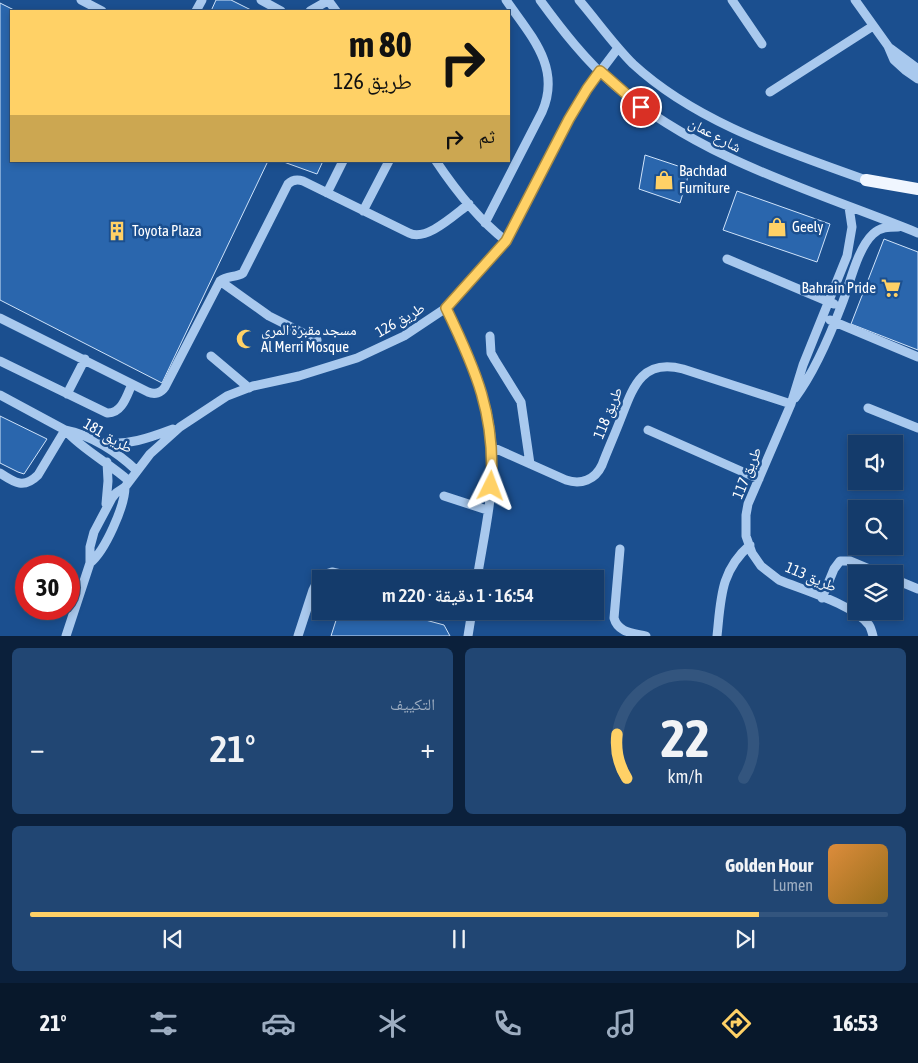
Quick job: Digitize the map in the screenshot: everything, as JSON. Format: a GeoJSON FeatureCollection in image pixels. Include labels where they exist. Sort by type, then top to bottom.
{"type":"FeatureCollection","features":[{"type":"Feature","properties":{"kind":"main road"},"geometry":{"type":"LineString","coordinates":[[866,180],[918,190]]}},
{"type":"Feature","properties":{"kind":"street"},"geometry":{"type":"LineString","coordinates":[[80,0],[100,10]]}},
{"type":"Feature","properties":{"kind":"street"},"geometry":{"type":"LineString","coordinates":[[261,0],[279,10]]}},
{"type":"Feature","properties":{"kind":"street"},"geometry":{"type":"LineString","coordinates":[[312,10],[328,0]]}},
{"type":"Feature","properties":{"kind":"street"},"geometry":{"type":"LineString","coordinates":[[485,223],[542,112],[549,93],[549,73],[542,54],[506,0]]}},
{"type":"Feature","properties":{"kind":"street","name":"شارع عمان"},"geometry":{"type":"LineString","coordinates":[[540,0],[552,17],[600,71],[641,107],[698,142],[761,173],[918,233]]}},
{"type":"Feature","properties":{"kind":"street","name":"شارع عمان"},"geometry":{"type":"LineString","coordinates":[[579,0],[618,48],[635,65],[660,86],[688,104],[777,148],[866,180]]}},
{"type":"Feature","properties":{"kind":"street"},"geometry":{"type":"LineString","coordinates":[[732,0],[762,44]]}},
{"type":"Feature","properties":{"kind":"street"},"geometry":{"type":"LineString","coordinates":[[855,0],[888,46],[894,60],[918,79]]}},
{"type":"Feature","properties":{"kind":"street"},"geometry":{"type":"LineString","coordinates":[[770,92],[873,26]]}},
{"type":"Feature","properties":{"kind":"street"},"geometry":{"type":"LineString","coordinates":[[888,46],[918,69]]}},
{"type":"Feature","properties":{"kind":"street","name":"طريق 126"},"geometry":{"type":"LineString","coordinates":[[66,636],[90,563],[89,552],[91,542],[106,508],[116,493],[127,484],[150,454],[180,427],[227,396],[249,388],[299,376],[357,358],[404,336],[446,308],[506,241],[569,119],[587,89],[618,48]]}},
{"type":"Feature","properties":{"kind":"street"},"geometry":{"type":"LineString","coordinates":[[327,193],[342,162]]}},
{"type":"Feature","properties":{"kind":"street"},"geometry":{"type":"LineString","coordinates":[[363,211],[388,162]]}},
{"type":"Feature","properties":{"kind":"street"},"geometry":{"type":"LineString","coordinates":[[437,162],[468,204],[485,223],[506,241]]}},
{"type":"Feature","properties":{"kind":"street"},"geometry":{"type":"LineString","coordinates":[[0,318],[152,394],[163,390],[220,281],[226,277],[243,273],[291,181],[299,180],[417,236],[426,234],[468,204]]}},
{"type":"Feature","properties":{"kind":"street","name":"طريق 117"},"geometry":{"type":"LineString","coordinates":[[750,546],[746,536],[748,504],[791,404],[802,365],[823,317],[850,246],[852,227],[849,207]]}},
{"type":"Feature","properties":{"kind":"street","name":"طريق 117"},"geometry":{"type":"LineString","coordinates":[[791,404],[812,371],[841,307],[862,250],[873,234],[884,228],[902,227]]}},
{"type":"Feature","properties":{"kind":"street"},"geometry":{"type":"LineString","coordinates":[[727,259],[841,307]]}},
{"type":"Feature","properties":{"kind":"street"},"geometry":{"type":"LineString","coordinates":[[220,281],[268,316],[317,340]]}},
{"type":"Feature","properties":{"kind":"street"},"geometry":{"type":"LineString","coordinates":[[446,308],[469,356],[482,391],[487,409],[492,447],[491,486],[478,570]]}},
{"type":"Feature","properties":{"kind":"street"},"geometry":{"type":"LineString","coordinates":[[823,317],[918,357]]}},
{"type":"Feature","properties":{"kind":"street"},"geometry":{"type":"LineString","coordinates":[[490,336],[491,353],[521,402],[530,464]]}},
{"type":"Feature","properties":{"kind":"street"},"geometry":{"type":"LineString","coordinates":[[211,356],[249,388]]}},
{"type":"Feature","properties":{"kind":"street"},"geometry":{"type":"LineString","coordinates":[[67,394],[85,360]]}},
{"type":"Feature","properties":{"kind":"street"},"geometry":{"type":"LineString","coordinates":[[0,361],[107,413],[118,410],[132,384]]}},
{"type":"Feature","properties":{"kind":"street","name":"طريق 118"},"geometry":{"type":"LineString","coordinates":[[492,447],[572,482],[584,482],[595,475],[602,465],[636,383],[646,373],[660,367],[675,367],[791,404]]}},
{"type":"Feature","properties":{"kind":"street","name":"طريق 181"},"geometry":{"type":"LineString","coordinates":[[0,395],[65,430],[79,443],[106,462],[127,484]]}},
{"type":"Feature","properties":{"kind":"street"},"geometry":{"type":"LineString","coordinates":[[868,408],[918,428]]}},
{"type":"Feature","properties":{"kind":"street"},"geometry":{"type":"LineString","coordinates":[[98,442],[109,444],[132,442],[154,437],[180,427]]}},
{"type":"Feature","properties":{"kind":"street"},"geometry":{"type":"LineString","coordinates":[[0,473],[13,482],[20,484],[33,480],[65,430]]}},
{"type":"Feature","properties":{"kind":"street","name":"طريق 181"},"geometry":{"type":"LineString","coordinates":[[65,430],[75,432],[98,442],[136,470]]}},
{"type":"Feature","properties":{"kind":"street"},"geometry":{"type":"LineString","coordinates":[[648,430],[759,479]]}},
{"type":"Feature","properties":{"kind":"street"},"geometry":{"type":"LineString","coordinates":[[106,462],[108,481],[106,508]]}},
{"type":"Feature","properties":{"kind":"street","name":"طريق 126"},"geometry":{"type":"LineString","coordinates":[[90,563],[100,552],[108,538],[122,505],[127,484]]}},
{"type":"Feature","properties":{"kind":"street"},"geometry":{"type":"LineString","coordinates":[[444,496],[488,510]]}},
{"type":"Feature","properties":{"kind":"street"},"geometry":{"type":"LineString","coordinates":[[717,636],[722,588],[725,578],[735,560],[750,546]]}},
{"type":"Feature","properties":{"kind":"street","name":"طريق 113"},"geometry":{"type":"LineString","coordinates":[[750,546],[756,560],[769,574],[849,609],[870,626],[873,636]]}},
{"type":"Feature","properties":{"kind":"street"},"geometry":{"type":"LineString","coordinates":[[620,549],[615,623],[622,630],[646,636]]}},
{"type":"Feature","properties":{"kind":"street"},"geometry":{"type":"LineString","coordinates":[[822,598],[834,568],[840,561],[850,561],[860,565]]}},
{"type":"Feature","properties":{"kind":"street"},"geometry":{"type":"LineString","coordinates":[[903,583],[918,589]]}},
{"type":"Feature","properties":{"kind":"street"},"geometry":{"type":"LineString","coordinates":[[298,636],[312,595]]}},
{"type":"Feature","properties":{"kind":"street"},"geometry":{"type":"LineString","coordinates":[[468,636],[471,620]]}},
{"type":"Feature","properties":{"kind":"building"},"geometry":{"type":"Polygon","coordinates":[[[216,0],[231,0],[251,10],[211,10],[216,0]]]}},
{"type":"Feature","properties":{"kind":"building","name":"Toyota Plaza"},"geometry":{"type":"Polygon","coordinates":[[[0,3],[14,10],[10,10],[10,162],[268,162],[162,383],[0,300],[0,3]]]}},
{"type":"Feature","properties":{"kind":"building","name":"Bachdad Furniture"},"geometry":{"type":"Polygon","coordinates":[[[645,155],[690,170],[680,203],[639,189],[645,155]]]}},
{"type":"Feature","properties":{"kind":"building"},"geometry":{"type":"Polygon","coordinates":[[[284,162],[323,162],[317,174],[284,162]]]}},
{"type":"Feature","properties":{"kind":"building","name":"Geely"},"geometry":{"type":"Polygon","coordinates":[[[737,191],[830,224],[817,262],[723,230],[737,191]]]}},
{"type":"Feature","properties":{"kind":"building","name":"Bahrain Pride"},"geometry":{"type":"Polygon","coordinates":[[[884,239],[918,252],[918,350],[851,324],[884,239]]]}},
{"type":"Feature","properties":{"kind":"building"},"geometry":{"type":"Polygon","coordinates":[[[0,416],[47,439],[24,474],[0,463],[0,416]]]}},
{"type":"Feature","properties":{"kind":"building"},"geometry":{"type":"Polygon","coordinates":[[[336,620],[425,620],[444,625],[450,636],[331,636],[336,620]]]}},
{"type":"Feature","properties":{"kind":"place","name":"Bachdad Furniture"},"geometry":{"type":"Point","coordinates":[664,180]}},
{"type":"Feature","properties":{"kind":"place","name":"Geely"},"geometry":{"type":"Point","coordinates":[777,227]}},
{"type":"Feature","properties":{"kind":"place","name":"Toyota Plaza"},"geometry":{"type":"Point","coordinates":[117,231]}},
{"type":"Feature","properties":{"kind":"place","name":"Bahrain Pride"},"geometry":{"type":"Point","coordinates":[891,288]}},
{"type":"Feature","properties":{"kind":"place","name":"مسجد مقبرة المري Al Merri Mosque"},"geometry":{"type":"Point","coordinates":[246,339]}},
{"type":"Feature","properties":{"kind":"route"},"geometry":{"type":"LineString","coordinates":[[491,486],[492,447],[487,409],[469,356],[446,308],[506,241],[569,119],[600,71],[641,107]]}}]}
